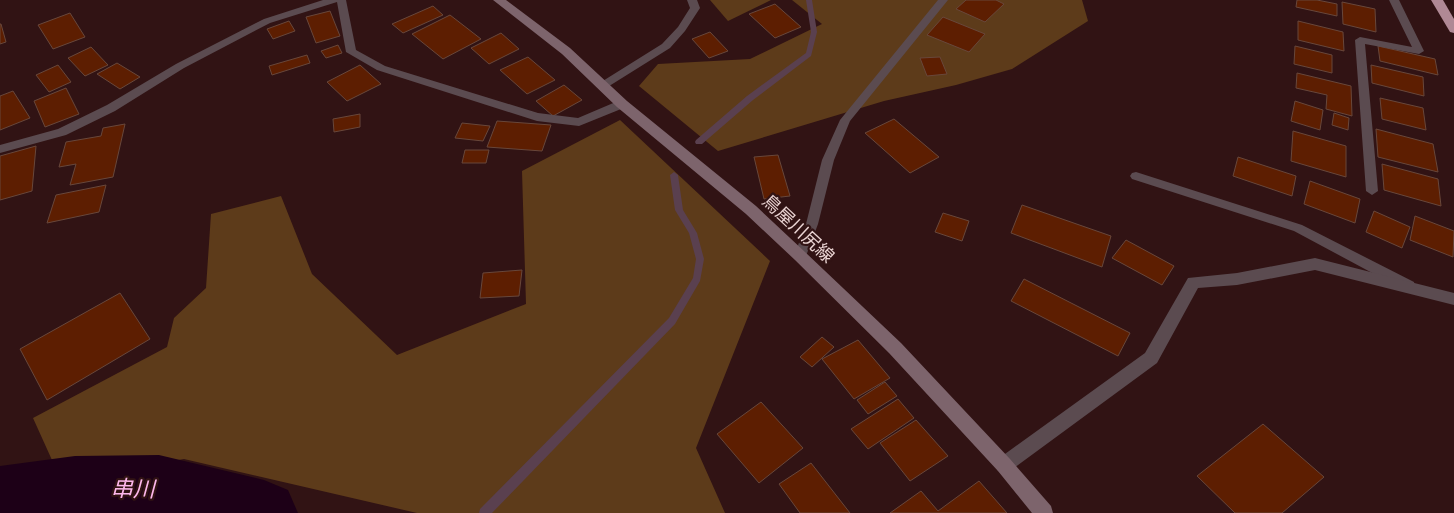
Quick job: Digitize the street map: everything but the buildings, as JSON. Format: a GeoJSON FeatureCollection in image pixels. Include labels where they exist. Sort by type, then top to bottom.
{"type":"FeatureCollection","features":[{"type":"Feature","properties":{"kind":"highway"},"geometry":{"type":"LineString","coordinates":[[1437,0],[1454,30]]}},
{"type":"Feature","properties":{"kind":"main road","name":"鳥屋川尻線"},"geometry":{"type":"LineString","coordinates":[[499,0],[566,52],[622,104],[751,210],[800,256],[895,348],[1004,465],[1044,513]]}},
{"type":"Feature","properties":{"kind":"street"},"geometry":{"type":"LineString","coordinates":[[1004,465],[1151,358],[1192,282],[1237,279],[1315,264],[1454,299]]}},
{"type":"Feature","properties":{"kind":"lane"},"geometry":{"type":"LineString","coordinates":[[0,149],[62,132],[111,108],[180,66],[267,21],[333,0]]}},
{"type":"Feature","properties":{"kind":"lane"},"geometry":{"type":"LineString","coordinates":[[341,0],[351,52],[381,68],[537,117],[579,122],[622,104]]}},
{"type":"Feature","properties":{"kind":"lane"},"geometry":{"type":"LineString","coordinates":[[602,86],[666,46],[682,28],[695,8],[692,0]]}},
{"type":"Feature","properties":{"kind":"lane"},"geometry":{"type":"LineString","coordinates":[[800,256],[812,224],[828,160],[845,120],[943,0]]}},
{"type":"Feature","properties":{"kind":"lane"},"geometry":{"type":"LineString","coordinates":[[1372,191],[1360,40],[1419,51],[1394,0]]}},
{"type":"Feature","properties":{"kind":"lane"},"geometry":{"type":"LineString","coordinates":[[1136,176],[1298,228],[1413,288]]}},
{"type":"Feature","properties":{"kind":"shaded area"},"geometry":{"type":"Polygon","coordinates":[[[710,0],[771,0],[728,21],[710,0]]]}},
{"type":"Feature","properties":{"kind":"shaded area"},"geometry":{"type":"Polygon","coordinates":[[[792,0],[1082,0],[1088,21],[1012,69],[956,85],[884,101],[718,151],[639,86],[658,64],[750,59],[822,24],[792,0]]]}},
{"type":"Feature","properties":{"kind":"shaded area"},"geometry":{"type":"Polygon","coordinates":[[[620,120],[770,261],[696,448],[725,513],[417,513],[184,459],[61,480],[33,418],[167,347],[174,318],[206,288],[211,214],[281,196],[312,274],[397,355],[526,304],[522,171],[620,120]]]}},
{"type":"Feature","properties":{"kind":"waterway"},"geometry":{"type":"LineString","coordinates":[[699,142],[750,98],[809,54],[814,32],[809,0]]}},
{"type":"Feature","properties":{"kind":"waterway"},"geometry":{"type":"LineString","coordinates":[[484,513],[672,321],[697,278],[700,259],[693,233],[679,210],[674,175]]}},
{"type":"Feature","properties":{"kind":"waterway","name":"串川"},"geometry":{"type":"LineString","coordinates":[[0,498],[75,488],[159,487],[264,513]]}}]}
